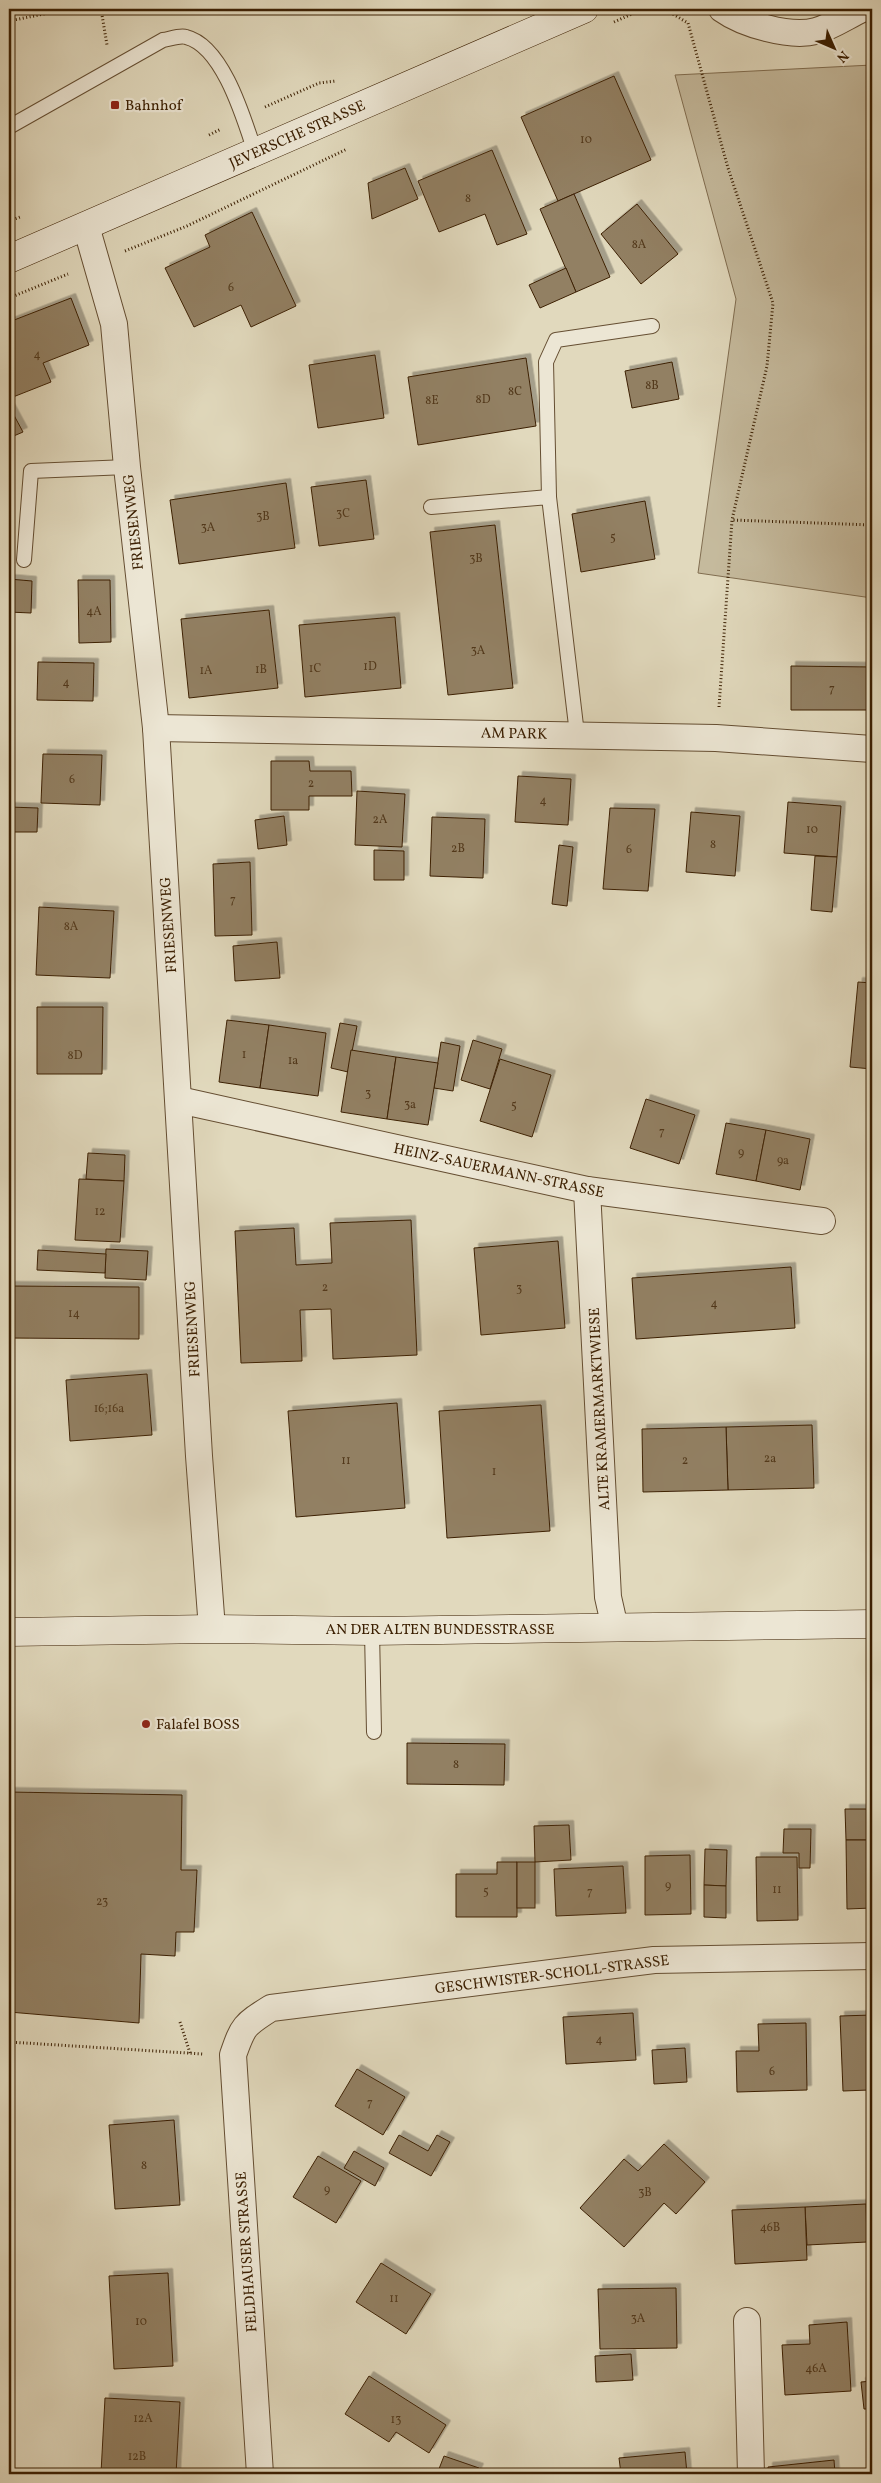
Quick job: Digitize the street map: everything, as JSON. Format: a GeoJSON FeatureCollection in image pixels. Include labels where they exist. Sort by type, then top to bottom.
{"type":"FeatureCollection","features":[{"type":"Feature","properties":{"kind":"street","name":"JEVERSCHE STRASSE"},"geometry":{"type":"LineString","coordinates":[[9,259],[584,9]]}},
{"type":"Feature","properties":{"kind":"street"},"geometry":{"type":"LineString","coordinates":[[722,9],[732,17],[762,27],[815,31],[862,9]]}},
{"type":"Feature","properties":{"kind":"street","name":"FRIESENWEG"},"geometry":{"type":"LineString","coordinates":[[86,226],[114,324],[127,468],[156,728],[199,1456],[212,1629]]}},
{"type":"Feature","properties":{"kind":"street","name":"AM PARK"},"geometry":{"type":"LineString","coordinates":[[156,728],[577,734],[716,738],[872,749]]}},
{"type":"Feature","properties":{"kind":"street","name":"HEINZ-SAUERMANN-STRASSE"},"geometry":{"type":"LineString","coordinates":[[179,1100],[587,1190],[822,1221]]}},
{"type":"Feature","properties":{"kind":"street","name":"ALTE KRAMERMARKTWIESE"},"geometry":{"type":"LineString","coordinates":[[587,1190],[608,1597],[614,1628]]}},
{"type":"Feature","properties":{"kind":"street","name":"AN DER ALTEN BUNDESSTRASSE"},"geometry":{"type":"LineString","coordinates":[[9,1632],[212,1629],[372,1631],[872,1624]]}},
{"type":"Feature","properties":{"kind":"street","name":"GESCHWISTER-SCHOLL-STRASSE"},"geometry":{"type":"LineString","coordinates":[[237,2043],[253,2020],[271,2008],[654,1960],[872,1956]]}},
{"type":"Feature","properties":{"kind":"street","name":"FELDHAUSER STRASSE"},"geometry":{"type":"LineString","coordinates":[[237,2043],[260,2474]]}},
{"type":"Feature","properties":{"kind":"street"},"geometry":{"type":"LineString","coordinates":[[747,2321],[751,2474]]}},
{"type":"Feature","properties":{"kind":"lane"},"geometry":{"type":"LineString","coordinates":[[9,127],[163,40],[184,36],[205,46],[221,69],[244,119],[255,152]]}},
{"type":"Feature","properties":{"kind":"lane"},"geometry":{"type":"LineString","coordinates":[[577,734],[549,497],[546,362],[556,340],[652,326]]}},
{"type":"Feature","properties":{"kind":"lane"},"geometry":{"type":"LineString","coordinates":[[24,560],[31,471],[127,468]]}},
{"type":"Feature","properties":{"kind":"lane"},"geometry":{"type":"LineString","coordinates":[[431,507],[549,497]]}},
{"type":"Feature","properties":{"kind":"lane"},"geometry":{"type":"LineString","coordinates":[[372,1631],[374,1732]]}},
{"type":"Feature","properties":{"kind":"path"},"geometry":{"type":"LineString","coordinates":[[9,21],[70,9]]}},
{"type":"Feature","properties":{"kind":"path"},"geometry":{"type":"LineString","coordinates":[[101,9],[110,70]]}},
{"type":"Feature","properties":{"kind":"path"},"geometry":{"type":"LineString","coordinates":[[664,9],[688,22],[728,168],[773,303],[767,366],[732,520],[716,738]]}},
{"type":"Feature","properties":{"kind":"path"},"geometry":{"type":"LineString","coordinates":[[732,520],[872,525]]}},
{"type":"Feature","properties":{"kind":"path"},"geometry":{"type":"LineString","coordinates":[[180,2022],[190,2053]]}},
{"type":"Feature","properties":{"kind":"path"},"geometry":{"type":"LineString","coordinates":[[9,2042],[190,2053],[237,2043]]}},
{"type":"Feature","properties":{"kind":"shaded area"},"geometry":{"type":"Polygon","coordinates":[[[872,65],[872,598],[698,573],[736,299],[675,75],[872,65]]]}},
{"type":"Feature","properties":{"kind":"building"},"geometry":{"type":"Polygon","coordinates":[[[614,76],[651,160],[558,201],[521,117],[614,76]]]}},
{"type":"Feature","properties":{"kind":"building"},"geometry":{"type":"Polygon","coordinates":[[[492,150],[527,234],[497,245],[485,214],[439,232],[418,181],[492,150]]]}},
{"type":"Feature","properties":{"kind":"building"},"geometry":{"type":"Polygon","coordinates":[[[405,168],[418,199],[372,219],[368,183],[405,168]]]}},
{"type":"Feature","properties":{"kind":"building"},"geometry":{"type":"Polygon","coordinates":[[[574,194],[610,277],[576,292],[540,209],[574,194]]]}},
{"type":"Feature","properties":{"kind":"building"},"geometry":{"type":"Polygon","coordinates":[[[637,204],[678,254],[641,284],[601,234],[637,204]]]}},
{"type":"Feature","properties":{"kind":"building"},"geometry":{"type":"Polygon","coordinates":[[[252,212],[296,306],[251,327],[241,305],[194,327],[165,268],[210,247],[205,235],[252,212]]]}},
{"type":"Feature","properties":{"kind":"building"},"geometry":{"type":"Polygon","coordinates":[[[566,268],[576,292],[540,308],[529,285],[566,268]]]}},
{"type":"Feature","properties":{"kind":"building"},"geometry":{"type":"Polygon","coordinates":[[[71,298],[89,345],[43,363],[51,382],[13,397],[9,386],[9,322],[71,298]]]}},
{"type":"Feature","properties":{"kind":"building"},"geometry":{"type":"Polygon","coordinates":[[[375,355],[384,418],[318,428],[309,365],[375,355]]]}},
{"type":"Feature","properties":{"kind":"building"},"geometry":{"type":"Polygon","coordinates":[[[526,358],[536,426],[418,445],[408,377],[526,358]]]}},
{"type":"Feature","properties":{"kind":"building"},"geometry":{"type":"Polygon","coordinates":[[[672,362],[679,399],[632,408],[625,371],[672,362]]]}},
{"type":"Feature","properties":{"kind":"building"},"geometry":{"type":"Polygon","coordinates":[[[9,406],[23,432],[9,438],[9,406]]]}},
{"type":"Feature","properties":{"kind":"building"},"geometry":{"type":"Polygon","coordinates":[[[366,480],[374,539],[319,546],[311,487],[366,480]]]}},
{"type":"Feature","properties":{"kind":"building"},"geometry":{"type":"Polygon","coordinates":[[[286,483],[295,548],[179,564],[170,500],[286,483]]]}},
{"type":"Feature","properties":{"kind":"building"},"geometry":{"type":"Polygon","coordinates":[[[645,501],[655,559],[581,572],[572,514],[645,501]]]}},
{"type":"Feature","properties":{"kind":"building"},"geometry":{"type":"Polygon","coordinates":[[[495,525],[513,688],[448,695],[430,532],[495,525]]]}},
{"type":"Feature","properties":{"kind":"building"},"geometry":{"type":"Polygon","coordinates":[[[9,579],[32,581],[31,613],[9,612],[9,579]]]}},
{"type":"Feature","properties":{"kind":"building"},"geometry":{"type":"Polygon","coordinates":[[[78,580],[110,580],[111,642],[79,643],[78,580]]]}},
{"type":"Feature","properties":{"kind":"building"},"geometry":{"type":"Polygon","coordinates":[[[269,610],[278,688],[189,698],[181,619],[269,610]]]}},
{"type":"Feature","properties":{"kind":"building"},"geometry":{"type":"Polygon","coordinates":[[[395,617],[401,688],[305,697],[299,625],[395,617]]]}},
{"type":"Feature","properties":{"kind":"building"},"geometry":{"type":"Polygon","coordinates":[[[38,662],[94,663],[93,701],[37,700],[38,662]]]}},
{"type":"Feature","properties":{"kind":"building"},"geometry":{"type":"Polygon","coordinates":[[[791,666],[872,667],[872,710],[791,710],[791,666]]]}},
{"type":"Feature","properties":{"kind":"building"},"geometry":{"type":"Polygon","coordinates":[[[43,754],[102,755],[100,805],[41,803],[43,754]]]}},
{"type":"Feature","properties":{"kind":"building"},"geometry":{"type":"Polygon","coordinates":[[[271,761],[309,761],[310,771],[351,771],[352,796],[309,796],[309,810],[271,810],[271,761]]]}},
{"type":"Feature","properties":{"kind":"building"},"geometry":{"type":"Polygon","coordinates":[[[518,776],[571,779],[568,825],[515,822],[518,776]]]}},
{"type":"Feature","properties":{"kind":"building"},"geometry":{"type":"Polygon","coordinates":[[[357,791],[405,794],[402,847],[355,845],[357,791]]]}},
{"type":"Feature","properties":{"kind":"building"},"geometry":{"type":"Polygon","coordinates":[[[788,802],[841,806],[837,857],[784,853],[788,802]]]}},
{"type":"Feature","properties":{"kind":"building"},"geometry":{"type":"Polygon","coordinates":[[[9,807],[38,808],[37,832],[9,832],[9,807]]]}},
{"type":"Feature","properties":{"kind":"building"},"geometry":{"type":"Polygon","coordinates":[[[610,808],[655,809],[648,891],[603,889],[610,808]]]}},
{"type":"Feature","properties":{"kind":"building"},"geometry":{"type":"Polygon","coordinates":[[[691,812],[740,816],[735,876],[686,872],[691,812]]]}},
{"type":"Feature","properties":{"kind":"building"},"geometry":{"type":"Polygon","coordinates":[[[284,816],[287,845],[258,849],[255,820],[284,816]]]}},
{"type":"Feature","properties":{"kind":"building"},"geometry":{"type":"Polygon","coordinates":[[[432,817],[485,819],[483,878],[430,876],[432,817]]]}},
{"type":"Feature","properties":{"kind":"building"},"geometry":{"type":"Polygon","coordinates":[[[559,845],[573,847],[567,906],[552,904],[559,845]]]}},
{"type":"Feature","properties":{"kind":"building"},"geometry":{"type":"Polygon","coordinates":[[[374,850],[404,851],[404,880],[374,880],[374,850]]]}},
{"type":"Feature","properties":{"kind":"building"},"geometry":{"type":"Polygon","coordinates":[[[815,856],[837,857],[832,912],[811,910],[815,856]]]}},
{"type":"Feature","properties":{"kind":"building"},"geometry":{"type":"Polygon","coordinates":[[[250,862],[252,935],[215,936],[213,864],[250,862]]]}},
{"type":"Feature","properties":{"kind":"building"},"geometry":{"type":"Polygon","coordinates":[[[39,907],[114,911],[110,978],[36,975],[39,907]]]}},
{"type":"Feature","properties":{"kind":"building"},"geometry":{"type":"Polygon","coordinates":[[[277,942],[280,978],[235,981],[233,946],[277,942]]]}},
{"type":"Feature","properties":{"kind":"building"},"geometry":{"type":"Polygon","coordinates":[[[858,982],[872,983],[872,1069],[850,1067],[858,982]]]}},
{"type":"Feature","properties":{"kind":"building"},"geometry":{"type":"Polygon","coordinates":[[[37,1007],[103,1007],[102,1074],[37,1074],[37,1007]]]}},
{"type":"Feature","properties":{"kind":"building"},"geometry":{"type":"Polygon","coordinates":[[[227,1020],[269,1025],[260,1088],[219,1082],[227,1020]]]}},
{"type":"Feature","properties":{"kind":"building"},"geometry":{"type":"Polygon","coordinates":[[[340,1023],[357,1026],[348,1072],[331,1068],[340,1023]]]}},
{"type":"Feature","properties":{"kind":"building"},"geometry":{"type":"Polygon","coordinates":[[[269,1025],[326,1033],[318,1096],[260,1088],[269,1025]]]}},
{"type":"Feature","properties":{"kind":"building"},"geometry":{"type":"Polygon","coordinates":[[[473,1040],[502,1049],[490,1089],[461,1080],[473,1040]]]}},
{"type":"Feature","properties":{"kind":"building"},"geometry":{"type":"Polygon","coordinates":[[[441,1042],[460,1046],[453,1091],[434,1088],[441,1042]]]}},
{"type":"Feature","properties":{"kind":"building"},"geometry":{"type":"Polygon","coordinates":[[[351,1050],[396,1057],[387,1119],[341,1112],[351,1050]]]}},
{"type":"Feature","properties":{"kind":"building"},"geometry":{"type":"Polygon","coordinates":[[[396,1057],[438,1063],[428,1125],[387,1119],[396,1057]]]}},
{"type":"Feature","properties":{"kind":"building"},"geometry":{"type":"Polygon","coordinates":[[[500,1059],[551,1075],[532,1137],[480,1121],[500,1059]]]}},
{"type":"Feature","properties":{"kind":"building"},"geometry":{"type":"Polygon","coordinates":[[[646,1099],[695,1115],[679,1164],[630,1148],[646,1099]]]}},
{"type":"Feature","properties":{"kind":"building"},"geometry":{"type":"Polygon","coordinates":[[[726,1123],[766,1130],[756,1181],[716,1174],[726,1123]]]}},
{"type":"Feature","properties":{"kind":"building"},"geometry":{"type":"Polygon","coordinates":[[[766,1130],[810,1139],[800,1190],[756,1181],[766,1130]]]}},
{"type":"Feature","properties":{"kind":"building"},"geometry":{"type":"Polygon","coordinates":[[[88,1153],[125,1155],[124,1181],[86,1179],[88,1153]]]}},
{"type":"Feature","properties":{"kind":"building"},"geometry":{"type":"Polygon","coordinates":[[[79,1179],[124,1181],[120,1242],[75,1240],[79,1179]]]}},
{"type":"Feature","properties":{"kind":"building"},"geometry":{"type":"Polygon","coordinates":[[[411,1220],[417,1355],[333,1359],[331,1309],[300,1310],[302,1361],[241,1363],[235,1231],[294,1228],[296,1265],[332,1263],[330,1223],[411,1220]]]}},
{"type":"Feature","properties":{"kind":"building"},"geometry":{"type":"Polygon","coordinates":[[[558,1241],[565,1328],[481,1335],[474,1248],[558,1241]]]}},
{"type":"Feature","properties":{"kind":"building"},"geometry":{"type":"Polygon","coordinates":[[[106,1249],[148,1251],[146,1280],[105,1278],[106,1249]]]}},
{"type":"Feature","properties":{"kind":"building"},"geometry":{"type":"Polygon","coordinates":[[[38,1250],[106,1254],[105,1273],[37,1270],[38,1250]]]}},
{"type":"Feature","properties":{"kind":"building"},"geometry":{"type":"Polygon","coordinates":[[[791,1267],[795,1328],[636,1339],[632,1278],[791,1267]]]}},
{"type":"Feature","properties":{"kind":"building"},"geometry":{"type":"Polygon","coordinates":[[[10,1286],[139,1287],[139,1339],[10,1338],[10,1286]]]}},
{"type":"Feature","properties":{"kind":"building"},"geometry":{"type":"Polygon","coordinates":[[[147,1374],[152,1435],[70,1441],[66,1380],[147,1374]]]}},
{"type":"Feature","properties":{"kind":"building"},"geometry":{"type":"Polygon","coordinates":[[[397,1403],[405,1508],[296,1517],[288,1411],[397,1403]]]}},
{"type":"Feature","properties":{"kind":"building"},"geometry":{"type":"Polygon","coordinates":[[[541,1405],[550,1531],[447,1538],[439,1411],[541,1405]]]}},
{"type":"Feature","properties":{"kind":"building"},"geometry":{"type":"Polygon","coordinates":[[[812,1425],[814,1488],[728,1490],[726,1427],[812,1425]]]}},
{"type":"Feature","properties":{"kind":"building"},"geometry":{"type":"Polygon","coordinates":[[[726,1427],[728,1490],[643,1492],[642,1429],[726,1427]]]}},
{"type":"Feature","properties":{"kind":"building"},"geometry":{"type":"Polygon","coordinates":[[[407,1743],[505,1744],[504,1785],[407,1784],[407,1743]]]}},
{"type":"Feature","properties":{"kind":"building"},"geometry":{"type":"Polygon","coordinates":[[[9,1792],[182,1795],[181,1870],[197,1870],[194,1932],[176,1932],[175,1956],[141,1954],[139,2023],[9,2012],[9,1792]]]}},
{"type":"Feature","properties":{"kind":"building"},"geometry":{"type":"Polygon","coordinates":[[[845,1809],[872,1809],[872,1840],[846,1840],[845,1809]]]}},
{"type":"Feature","properties":{"kind":"building"},"geometry":{"type":"Polygon","coordinates":[[[569,1825],[571,1860],[535,1862],[534,1826],[569,1825]]]}},
{"type":"Feature","properties":{"kind":"building"},"geometry":{"type":"Polygon","coordinates":[[[784,1829],[811,1829],[810,1868],[799,1868],[799,1853],[783,1853],[784,1829]]]}},
{"type":"Feature","properties":{"kind":"building"},"geometry":{"type":"Polygon","coordinates":[[[846,1840],[872,1840],[872,1908],[847,1909],[846,1840]]]}},
{"type":"Feature","properties":{"kind":"building"},"geometry":{"type":"Polygon","coordinates":[[[705,1849],[727,1850],[726,1886],[704,1885],[705,1849]]]}},
{"type":"Feature","properties":{"kind":"building"},"geometry":{"type":"Polygon","coordinates":[[[690,1855],[691,1914],[645,1915],[645,1856],[690,1855]]]}},
{"type":"Feature","properties":{"kind":"building"},"geometry":{"type":"Polygon","coordinates":[[[756,1857],[797,1857],[798,1920],[757,1921],[756,1857]]]}},
{"type":"Feature","properties":{"kind":"building"},"geometry":{"type":"Polygon","coordinates":[[[497,1862],[517,1862],[517,1917],[456,1917],[456,1874],[497,1874],[497,1862]]]}},
{"type":"Feature","properties":{"kind":"building"},"geometry":{"type":"Polygon","coordinates":[[[517,1862],[535,1862],[535,1908],[517,1908],[517,1862]]]}},
{"type":"Feature","properties":{"kind":"building"},"geometry":{"type":"Polygon","coordinates":[[[623,1866],[626,1913],[556,1916],[554,1869],[623,1866]]]}},
{"type":"Feature","properties":{"kind":"building"},"geometry":{"type":"Polygon","coordinates":[[[704,1885],[726,1886],[726,1918],[704,1917],[704,1885]]]}},
{"type":"Feature","properties":{"kind":"building"},"geometry":{"type":"Polygon","coordinates":[[[633,2013],[636,2060],[566,2064],[563,2017],[633,2013]]]}},
{"type":"Feature","properties":{"kind":"building"},"geometry":{"type":"Polygon","coordinates":[[[872,2015],[872,2126],[870,2126],[869,2090],[843,2091],[840,2016],[872,2015]]]}},
{"type":"Feature","properties":{"kind":"building"},"geometry":{"type":"Polygon","coordinates":[[[806,2023],[807,2090],[737,2092],[736,2051],[759,2051],[758,2024],[806,2023]]]}},
{"type":"Feature","properties":{"kind":"building"},"geometry":{"type":"Polygon","coordinates":[[[685,2048],[687,2082],[654,2084],[652,2050],[685,2048]]]}},
{"type":"Feature","properties":{"kind":"building"},"geometry":{"type":"Polygon","coordinates":[[[357,2069],[405,2097],[383,2135],[335,2106],[357,2069]]]}},
{"type":"Feature","properties":{"kind":"building"},"geometry":{"type":"Polygon","coordinates":[[[174,2120],[180,2205],[115,2209],[109,2125],[174,2120]]]}},
{"type":"Feature","properties":{"kind":"building"},"geometry":{"type":"Polygon","coordinates":[[[399,2135],[428,2151],[437,2135],[450,2142],[431,2176],[389,2153],[399,2135]]]}},
{"type":"Feature","properties":{"kind":"building"},"geometry":{"type":"Polygon","coordinates":[[[664,2144],[705,2182],[676,2214],[664,2203],[624,2247],[580,2208],[624,2159],[638,2171],[664,2144]]]}},
{"type":"Feature","properties":{"kind":"building"},"geometry":{"type":"Polygon","coordinates":[[[354,2151],[384,2168],[375,2186],[344,2168],[354,2151]]]}},
{"type":"Feature","properties":{"kind":"building"},"geometry":{"type":"Polygon","coordinates":[[[318,2156],[361,2181],[336,2223],[293,2197],[318,2156]]]}},
{"type":"Feature","properties":{"kind":"building"},"geometry":{"type":"Polygon","coordinates":[[[866,2204],[867,2242],[807,2245],[805,2207],[866,2204]]]}},
{"type":"Feature","properties":{"kind":"building"},"geometry":{"type":"Polygon","coordinates":[[[805,2207],[807,2260],[735,2264],[732,2210],[805,2207]]]}},
{"type":"Feature","properties":{"kind":"building"},"geometry":{"type":"Polygon","coordinates":[[[381,2263],[431,2294],[406,2334],[356,2302],[381,2263]]]}},
{"type":"Feature","properties":{"kind":"building"},"geometry":{"type":"Polygon","coordinates":[[[168,2273],[173,2366],[114,2369],[109,2276],[168,2273]]]}},
{"type":"Feature","properties":{"kind":"building"},"geometry":{"type":"Polygon","coordinates":[[[676,2288],[677,2348],[600,2349],[598,2289],[676,2288]]]}},
{"type":"Feature","properties":{"kind":"building"},"geometry":{"type":"Polygon","coordinates":[[[847,2322],[851,2391],[785,2395],[782,2345],[810,2344],[809,2325],[847,2322]]]}},
{"type":"Feature","properties":{"kind":"building"},"geometry":{"type":"Polygon","coordinates":[[[631,2354],[633,2380],[596,2382],[595,2356],[631,2354]]]}},
{"type":"Feature","properties":{"kind":"building"},"geometry":{"type":"Polygon","coordinates":[[[369,2376],[446,2425],[429,2453],[396,2432],[389,2442],[345,2414],[369,2376]]]}},
{"type":"Feature","properties":{"kind":"building"},"geometry":{"type":"Polygon","coordinates":[[[872,2381],[872,2409],[864,2409],[861,2382],[872,2381]]]}},
{"type":"Feature","properties":{"kind":"building"},"geometry":{"type":"Polygon","coordinates":[[[105,2398],[180,2402],[176,2474],[101,2473],[105,2398]]]}},
{"type":"Feature","properties":{"kind":"building"},"geometry":{"type":"Polygon","coordinates":[[[685,2452],[687,2474],[621,2474],[619,2458],[685,2452]]]}},
{"type":"Feature","properties":{"kind":"building"},"geometry":{"type":"Polygon","coordinates":[[[444,2456],[479,2468],[476,2474],[437,2474],[444,2456]]]}},
{"type":"Feature","properties":{"kind":"building"},"geometry":{"type":"Polygon","coordinates":[[[834,2460],[835,2474],[768,2474],[768,2467],[834,2460]]]}},
{"type":"Feature","properties":{"kind":"place","name":"Bahnhof"},"geometry":{"type":"Point","coordinates":[115,105]}},
{"type":"Feature","properties":{"kind":"place","name":"Falafel BOSS"},"geometry":{"type":"Point","coordinates":[146,1724]}}]}
